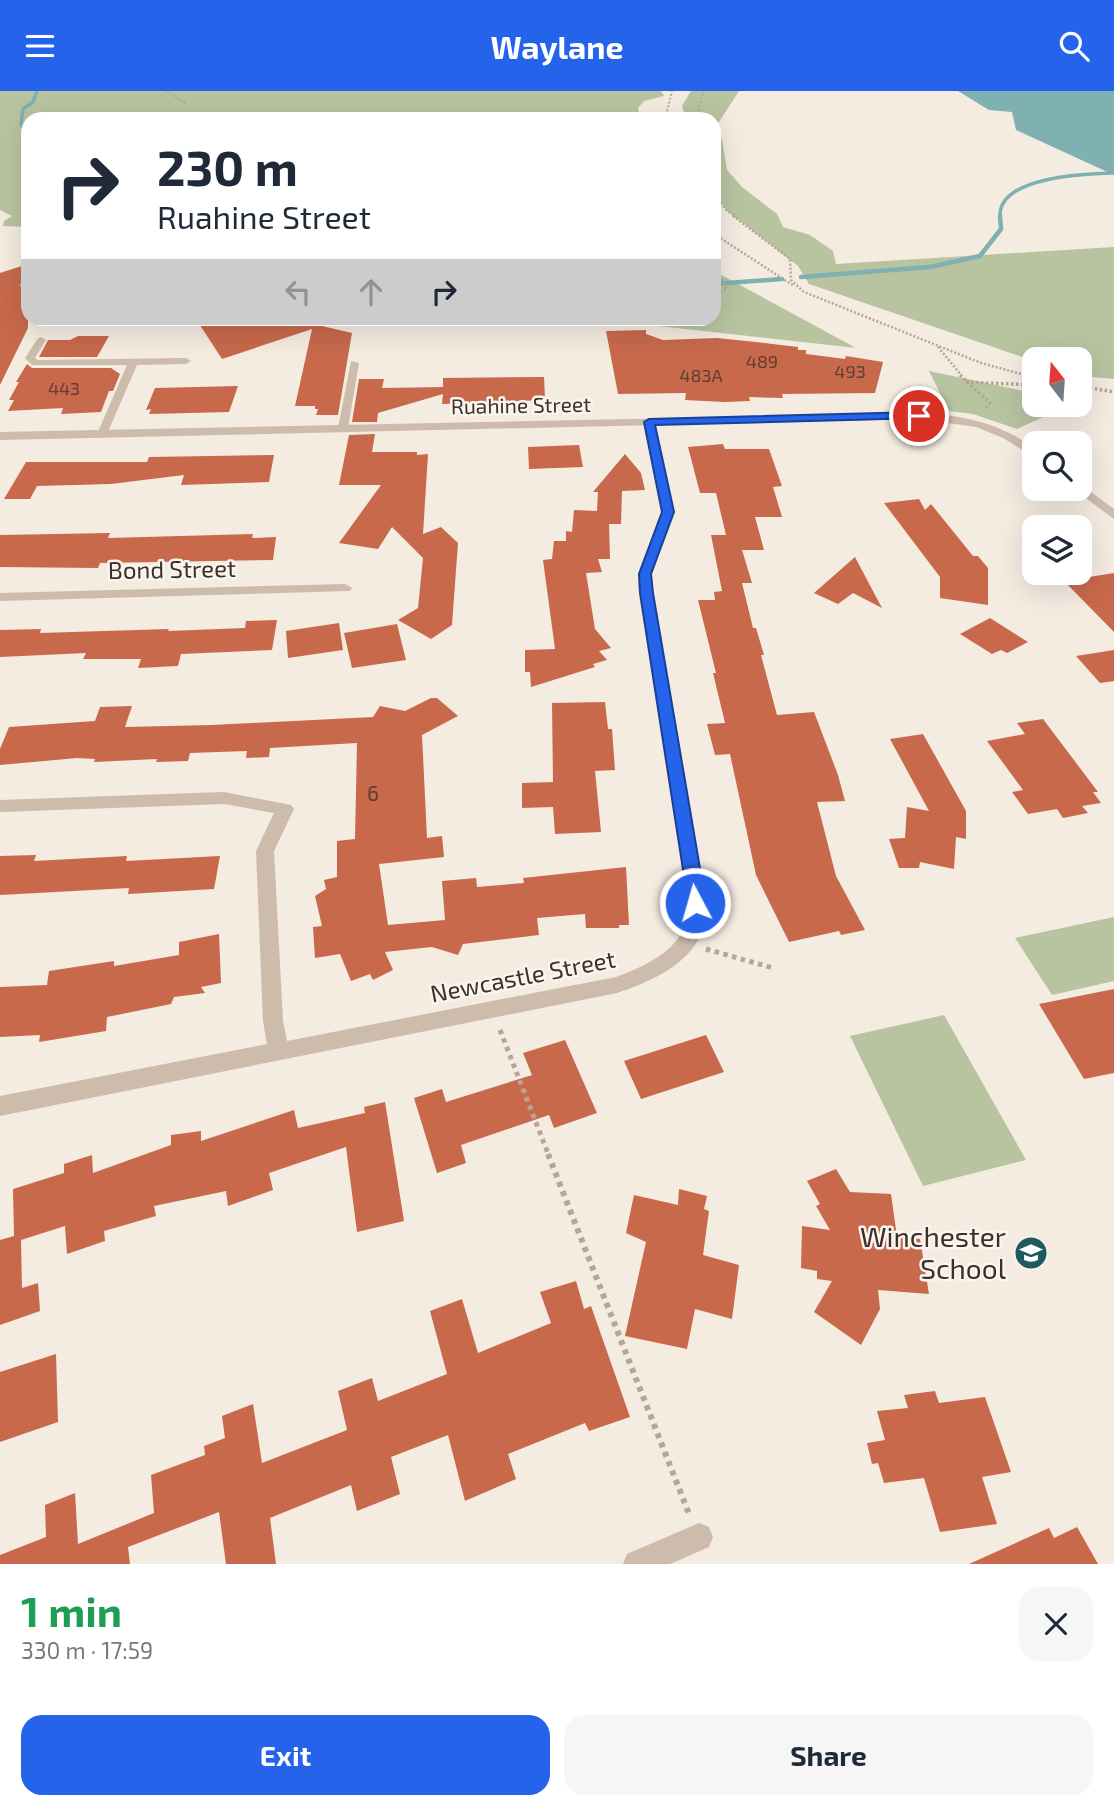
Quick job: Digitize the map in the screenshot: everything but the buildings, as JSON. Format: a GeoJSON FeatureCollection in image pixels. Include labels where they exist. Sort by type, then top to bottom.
{"type":"FeatureCollection","features":[{"type":"Feature","properties":{"kind":"street","name":"Ruahine Street"},"geometry":{"type":"LineString","coordinates":[[0,436],[897,415],[940,416],[978,422],[1000,431],[1022,445]]}},
{"type":"Feature","properties":{"kind":"street"},"geometry":{"type":"LineString","coordinates":[[649,422],[668,512],[645,574],[646,593],[695,886],[696,921],[685,944]]}},
{"type":"Feature","properties":{"kind":"street"},"geometry":{"type":"LineString","coordinates":[[1092,497],[1113,513]]}},
{"type":"Feature","properties":{"kind":"street","name":"Bond Street"},"geometry":{"type":"LineString","coordinates":[[0,597],[345,588]]}},
{"type":"Feature","properties":{"kind":"street"},"geometry":{"type":"LineString","coordinates":[[0,806],[224,798],[285,809],[265,851],[273,1021],[279,1051]]}},
{"type":"Feature","properties":{"kind":"street","name":"Newcastle Street"},"geometry":{"type":"LineString","coordinates":[[0,1106],[626,982],[644,976],[666,962],[685,944]]}},
{"type":"Feature","properties":{"kind":"street"},"geometry":{"type":"LineString","coordinates":[[637,1564],[699,1537]]}},
{"type":"Feature","properties":{"kind":"lane"},"geometry":{"type":"LineString","coordinates":[[41,339],[30,358],[35,363],[186,361]]}},
{"type":"Feature","properties":{"kind":"lane"},"geometry":{"type":"LineString","coordinates":[[102,434],[133,362]]}},
{"type":"Feature","properties":{"kind":"lane"},"geometry":{"type":"LineString","coordinates":[[343,429],[354,363]]}},
{"type":"Feature","properties":{"kind":"path"},"geometry":{"type":"LineString","coordinates":[[167,91],[186,104]]}},
{"type":"Feature","properties":{"kind":"path"},"geometry":{"type":"LineString","coordinates":[[666,112],[672,91]]}},
{"type":"Feature","properties":{"kind":"path"},"geometry":{"type":"LineString","coordinates":[[699,112],[704,91]]}},
{"type":"Feature","properties":{"kind":"path"},"geometry":{"type":"LineString","coordinates":[[721,203],[726,210],[790,259],[791,279],[804,292]]}},
{"type":"Feature","properties":{"kind":"path"},"geometry":{"type":"LineString","coordinates":[[721,239],[804,292],[1022,376]]}},
{"type":"Feature","properties":{"kind":"path"},"geometry":{"type":"LineString","coordinates":[[721,280],[725,282],[727,289],[721,291]]}},
{"type":"Feature","properties":{"kind":"path"},"geometry":{"type":"LineString","coordinates":[[938,346],[966,382],[990,403],[978,422]]}},
{"type":"Feature","properties":{"kind":"path"},"geometry":{"type":"LineString","coordinates":[[966,382],[1022,384]]}},
{"type":"Feature","properties":{"kind":"path"},"geometry":{"type":"LineString","coordinates":[[1092,388],[1114,393]]}},
{"type":"Feature","properties":{"kind":"path"},"geometry":{"type":"LineString","coordinates":[[685,944],[773,968]]}},
{"type":"Feature","properties":{"kind":"path"},"geometry":{"type":"LineString","coordinates":[[492,1008],[659,1441],[699,1537]]}},
{"type":"Feature","properties":{"kind":"green space"},"geometry":{"type":"Polygon","coordinates":[[[0,91],[661,91],[664,96],[644,101],[638,108],[639,112],[21,112],[21,227],[3,226],[4,221],[12,216],[0,210],[0,91]]]}},
{"type":"Feature","properties":{"kind":"green space"},"geometry":{"type":"Polygon","coordinates":[[[691,91],[739,91],[721,119],[721,112],[684,112],[682,106],[691,91]]]}},
{"type":"Feature","properties":{"kind":"green space"},"geometry":{"type":"Polygon","coordinates":[[[721,138],[727,170],[742,187],[777,214],[783,227],[810,235],[833,251],[836,264],[1114,247],[1114,379],[1092,377],[1092,347],[1022,347],[1022,357],[809,284],[798,266],[726,210],[721,202],[721,138]]]}},
{"type":"Feature","properties":{"kind":"green space"},"geometry":{"type":"Polygon","coordinates":[[[721,275],[856,348],[658,326],[721,326],[721,275]]]}},
{"type":"Feature","properties":{"kind":"green space"},"geometry":{"type":"Polygon","coordinates":[[[929,371],[1022,390],[1022,417],[1043,417],[1017,429],[973,414],[949,411],[929,371]]]}},
{"type":"Feature","properties":{"kind":"green space"},"geometry":{"type":"Polygon","coordinates":[[[1114,917],[1114,981],[1052,995],[1015,938],[1114,917]]]}},
{"type":"Feature","properties":{"kind":"green space"},"geometry":{"type":"Polygon","coordinates":[[[944,1015],[1026,1160],[923,1186],[850,1036],[944,1015]]]}},
{"type":"Feature","properties":{"kind":"water"},"geometry":{"type":"Polygon","coordinates":[[[958,91],[1114,91],[1114,175],[1016,130],[1012,112],[989,110],[958,91]]]}},
{"type":"Feature","properties":{"kind":"waterway"},"geometry":{"type":"LineString","coordinates":[[23,112],[33,102],[37,91]]}},
{"type":"Feature","properties":{"kind":"waterway"},"geometry":{"type":"LineString","coordinates":[[1000,217],[1003,203],[1013,193],[1028,185],[1065,177],[1114,173]]}},
{"type":"Feature","properties":{"kind":"waterway"},"geometry":{"type":"LineString","coordinates":[[801,277],[930,267],[980,256],[1001,229],[1000,217]]}},
{"type":"Feature","properties":{"kind":"waterway"},"geometry":{"type":"LineString","coordinates":[[721,283],[782,279]]}},
{"type":"Feature","properties":{"kind":"place","name":"Winchester School"},"geometry":{"type":"Point","coordinates":[1031,1253]}},
{"type":"Feature","properties":{"kind":"route"},"geometry":{"type":"LineString","coordinates":[[695,903],[695,886],[646,593],[645,574],[668,512],[649,422],[919,416]]}}]}
